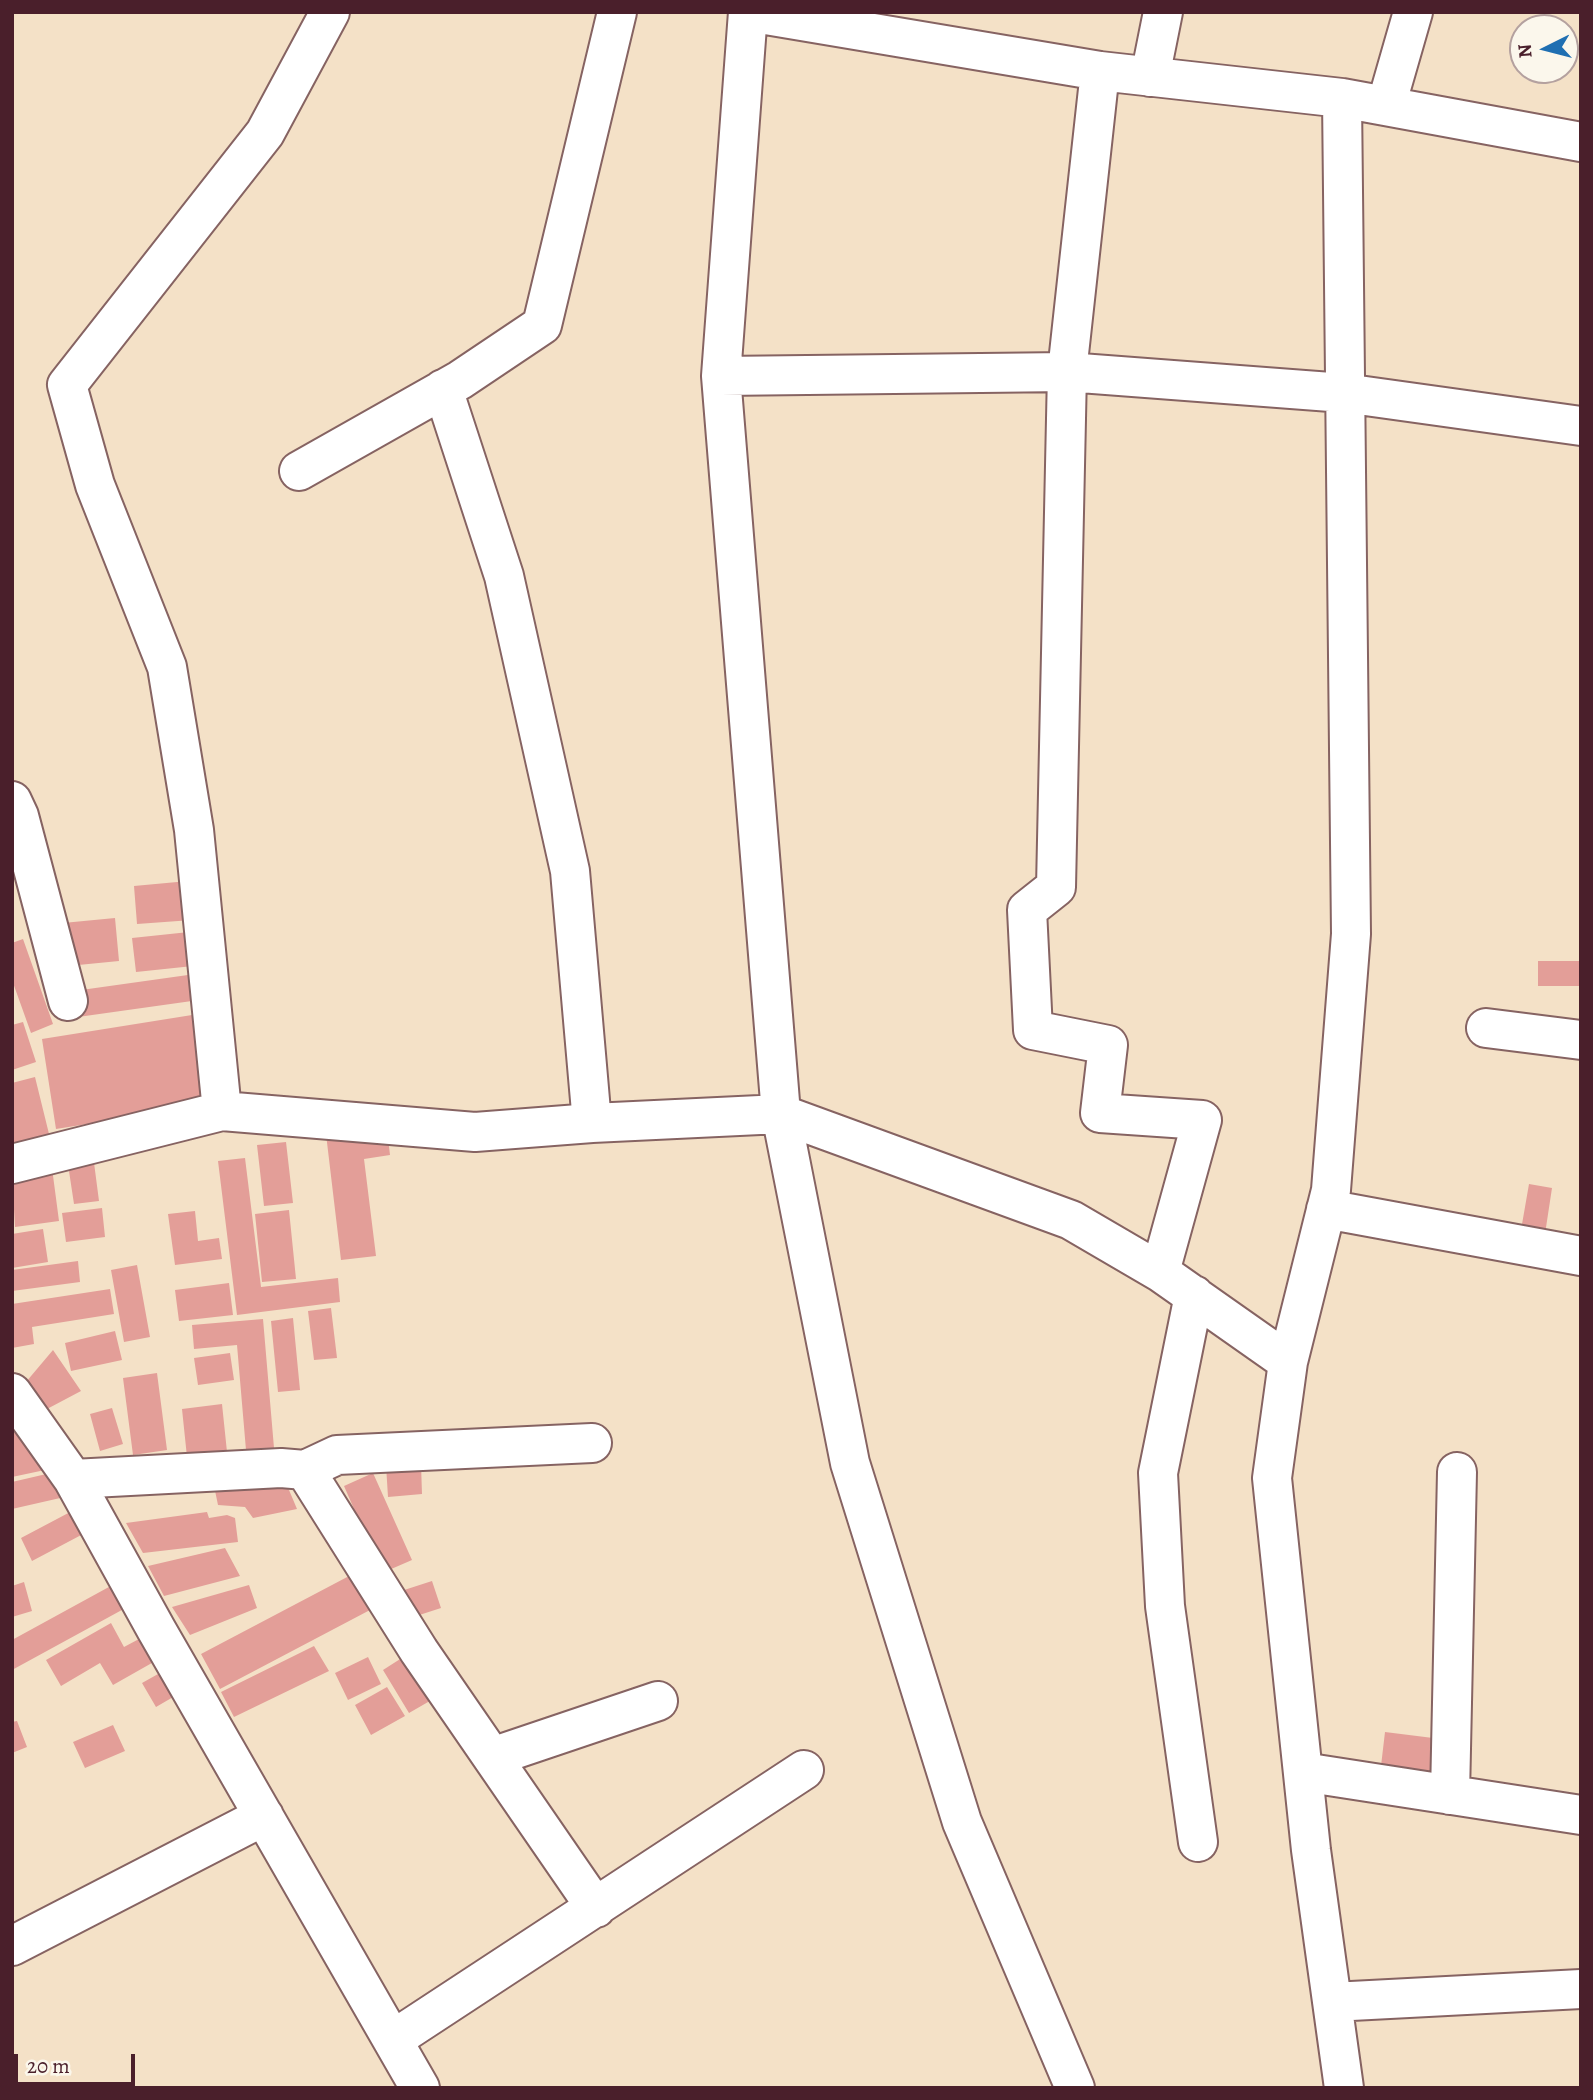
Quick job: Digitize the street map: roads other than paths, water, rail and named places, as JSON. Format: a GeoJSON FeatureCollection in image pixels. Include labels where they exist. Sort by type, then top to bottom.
{"type":"FeatureCollection","features":[{"type":"Feature","properties":{"kind":"street"},"geometry":{"type":"LineString","coordinates":[[222,1111],[194,830],[167,667],[95,485],[67,385],[265,133],[330,12]]}},
{"type":"Feature","properties":{"kind":"street"},"geometry":{"type":"LineString","coordinates":[[299,471],[443,389],[542,326],[617,12]]}},
{"type":"Feature","properties":{"kind":"street"},"geometry":{"type":"LineString","coordinates":[[1074,2088],[962,1822],[850,1463],[781,1114],[721,376],[748,12],[887,24],[1100,71],[1342,98],[1581,142]]}},
{"type":"Feature","properties":{"kind":"street"},"geometry":{"type":"LineString","coordinates":[[1150,76],[1163,12]]}},
{"type":"Feature","properties":{"kind":"street"},"geometry":{"type":"LineString","coordinates":[[1386,106],[1412,12]]}},
{"type":"Feature","properties":{"kind":"street"},"geometry":{"type":"LineString","coordinates":[[1100,71],[1067,372],[1056,887],[1027,910],[1033,1030],[1108,1045],[1100,1113],[1202,1120],[1160,1272]]}},
{"type":"Feature","properties":{"kind":"street"},"geometry":{"type":"LineString","coordinates":[[1342,98],[1351,933],[1331,1190],[1289,1362],[1272,1478],[1303,1772],[1344,2088]]}},
{"type":"Feature","properties":{"kind":"street"},"geometry":{"type":"LineString","coordinates":[[721,376],[1067,372],[1344,393],[1581,426]]}},
{"type":"Feature","properties":{"kind":"street"},"geometry":{"type":"LineString","coordinates":[[443,389],[504,576],[570,871],[592,1123]]}},
{"type":"Feature","properties":{"kind":"street"},"geometry":{"type":"LineString","coordinates":[[12,801],[19,816],[68,1001]]}},
{"type":"Feature","properties":{"kind":"street"},"geometry":{"type":"LineString","coordinates":[[1486,1028],[1581,1040]]}},
{"type":"Feature","properties":{"kind":"street"},"geometry":{"type":"LineString","coordinates":[[12,1164],[222,1111],[475,1132],[592,1123],[781,1114],[1072,1220],[1160,1272],[1289,1362]]}},
{"type":"Feature","properties":{"kind":"street"},"geometry":{"type":"LineString","coordinates":[[1326,1209],[1581,1256]]}},
{"type":"Feature","properties":{"kind":"street"},"geometry":{"type":"LineString","coordinates":[[1194,1295],[1158,1473],[1166,1606],[1198,1842]]}},
{"type":"Feature","properties":{"kind":"street"},"geometry":{"type":"LineString","coordinates":[[12,1393],[74,1479],[156,1629],[420,2088]]}},
{"type":"Feature","properties":{"kind":"street"},"geometry":{"type":"LineString","coordinates":[[74,1479],[305,1469],[337,1455],[592,1443]]}},
{"type":"Feature","properties":{"kind":"street"},"geometry":{"type":"LineString","coordinates":[[305,1469],[419,1651],[596,1908]]}},
{"type":"Feature","properties":{"kind":"street"},"geometry":{"type":"LineString","coordinates":[[1450,1795],[1458,1472]]}},
{"type":"Feature","properties":{"kind":"street"},"geometry":{"type":"LineString","coordinates":[[492,1757],[658,1701]]}},
{"type":"Feature","properties":{"kind":"street"},"geometry":{"type":"LineString","coordinates":[[394,2039],[804,1770]]}},
{"type":"Feature","properties":{"kind":"street"},"geometry":{"type":"LineString","coordinates":[[1303,1772],[1581,1815]]}},
{"type":"Feature","properties":{"kind":"street"},"geometry":{"type":"LineString","coordinates":[[12,1946],[264,1816]]}},
{"type":"Feature","properties":{"kind":"street"},"geometry":{"type":"LineString","coordinates":[[1332,2002],[1581,1989]]}}]}
